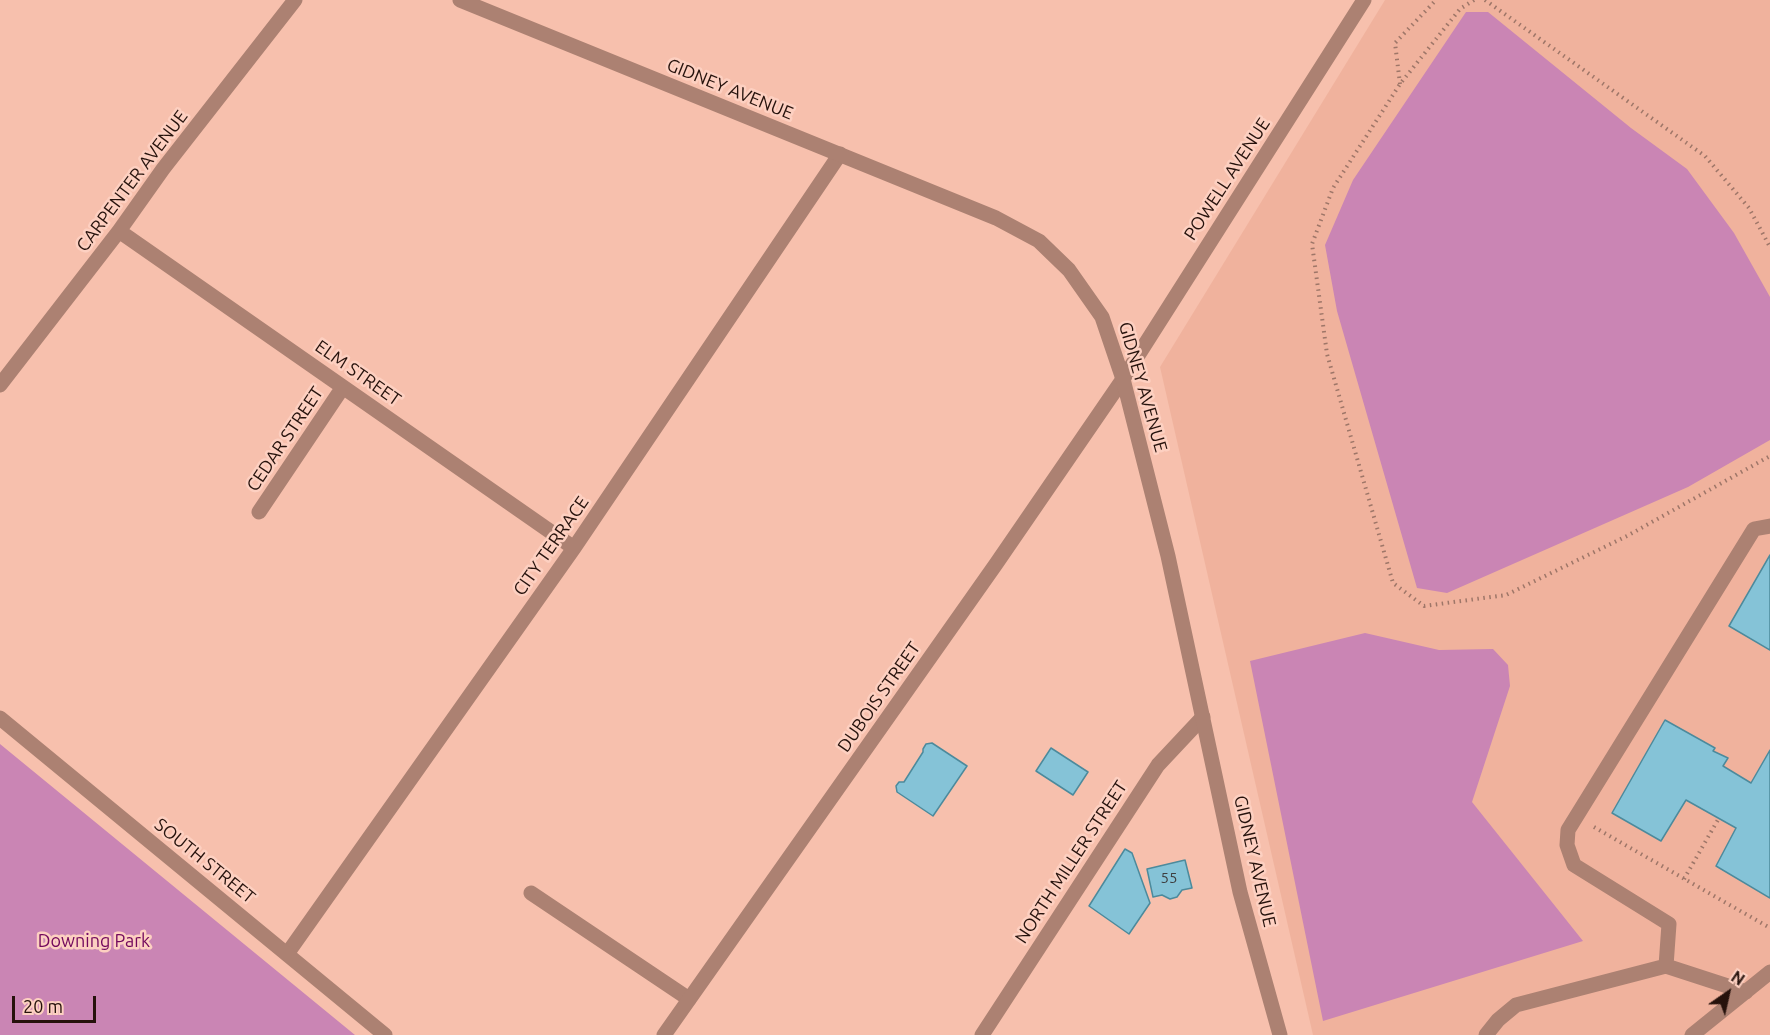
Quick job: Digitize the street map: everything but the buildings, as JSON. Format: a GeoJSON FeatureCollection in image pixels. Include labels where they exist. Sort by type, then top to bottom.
{"type":"FeatureCollection","features":[{"type":"Feature","properties":{"kind":"street","name":"CARPENTER AVENUE"},"geometry":{"type":"LineString","coordinates":[[0,385],[119,231],[163,169],[295,0]]}},
{"type":"Feature","properties":{"kind":"street","name":"GIDNEY AVENUE"},"geometry":{"type":"LineString","coordinates":[[460,0],[996,218],[1039,241],[1069,270],[1102,317],[1123,379],[1168,556],[1240,892],[1280,1035]]}},
{"type":"Feature","properties":{"kind":"street","name":"POWELL AVENUE"},"geometry":{"type":"LineString","coordinates":[[1123,379],[1364,0]]}},
{"type":"Feature","properties":{"kind":"street","name":"CITY TERRACE"},"geometry":{"type":"LineString","coordinates":[[287,954],[574,548],[840,154]]}},
{"type":"Feature","properties":{"kind":"street","name":"ELM STREET"},"geometry":{"type":"LineString","coordinates":[[119,231],[574,548]]}},
{"type":"Feature","properties":{"kind":"street","name":"DUBOIS STREET"},"geometry":{"type":"LineString","coordinates":[[664,1035],[996,564],[1123,379]]}},
{"type":"Feature","properties":{"kind":"street","name":"CEDAR STREET"},"geometry":{"type":"LineString","coordinates":[[259,512],[343,387]]}},
{"type":"Feature","properties":{"kind":"street"},"geometry":{"type":"LineString","coordinates":[[1666,966],[1669,924],[1574,865],[1567,845],[1568,830],[1754,529],[1770,526]]}},
{"type":"Feature","properties":{"kind":"street","name":"NORTH MILLER STREET"},"geometry":{"type":"LineString","coordinates":[[984,1034],[1158,765],[1203,717]]}},
{"type":"Feature","properties":{"kind":"street","name":"SOUTH STREET"},"geometry":{"type":"LineString","coordinates":[[0,718],[385,1035]]}},
{"type":"Feature","properties":{"kind":"street"},"geometry":{"type":"LineString","coordinates":[[531,893],[689,999]]}},
{"type":"Feature","properties":{"kind":"street"},"geometry":{"type":"LineString","coordinates":[[1486,1035],[1498,1020],[1516,1005],[1666,966],[1746,992]]}},
{"type":"Feature","properties":{"kind":"street"},"geometry":{"type":"LineString","coordinates":[[1692,1035],[1770,972]]}},
{"type":"Feature","properties":{"kind":"path"},"geometry":{"type":"LineString","coordinates":[[1401,84],[1395,44],[1436,0]]}},
{"type":"Feature","properties":{"kind":"path"},"geometry":{"type":"LineString","coordinates":[[1474,0],[1460,9],[1401,84],[1333,188],[1312,244],[1327,354],[1393,583],[1424,606],[1506,595],[1627,536],[1770,456]]}},
{"type":"Feature","properties":{"kind":"path"},"geometry":{"type":"LineString","coordinates":[[1485,0],[1705,156],[1749,208],[1770,247]]}},
{"type":"Feature","properties":{"kind":"path"},"geometry":{"type":"LineString","coordinates":[[1598,818],[1593,827],[1770,928]]}},
{"type":"Feature","properties":{"kind":"path"},"geometry":{"type":"LineString","coordinates":[[1684,879],[1719,818]]}},
{"type":"Feature","properties":{"kind":"shaded area"},"geometry":{"type":"Polygon","coordinates":[[[1385,0],[1770,0],[1770,1035],[1313,1035],[1160,367],[1385,0]]]}},
{"type":"Feature","properties":{"kind":"green space"},"geometry":{"type":"Polygon","coordinates":[[[1466,12],[1488,12],[1631,128],[1687,169],[1734,233],[1770,297],[1770,440],[1688,487],[1447,593],[1417,588],[1337,311],[1325,245],[1353,180],[1466,12]]]}},
{"type":"Feature","properties":{"kind":"green space"},"geometry":{"type":"Polygon","coordinates":[[[1365,633],[1439,650],[1493,649],[1508,665],[1510,686],[1472,802],[1583,941],[1323,1021],[1250,661],[1365,633]]]}},
{"type":"Feature","properties":{"kind":"green space","name":"Downing Park"},"geometry":{"type":"Polygon","coordinates":[[[0,744],[355,1035],[0,1035],[0,744]]]}}]}
